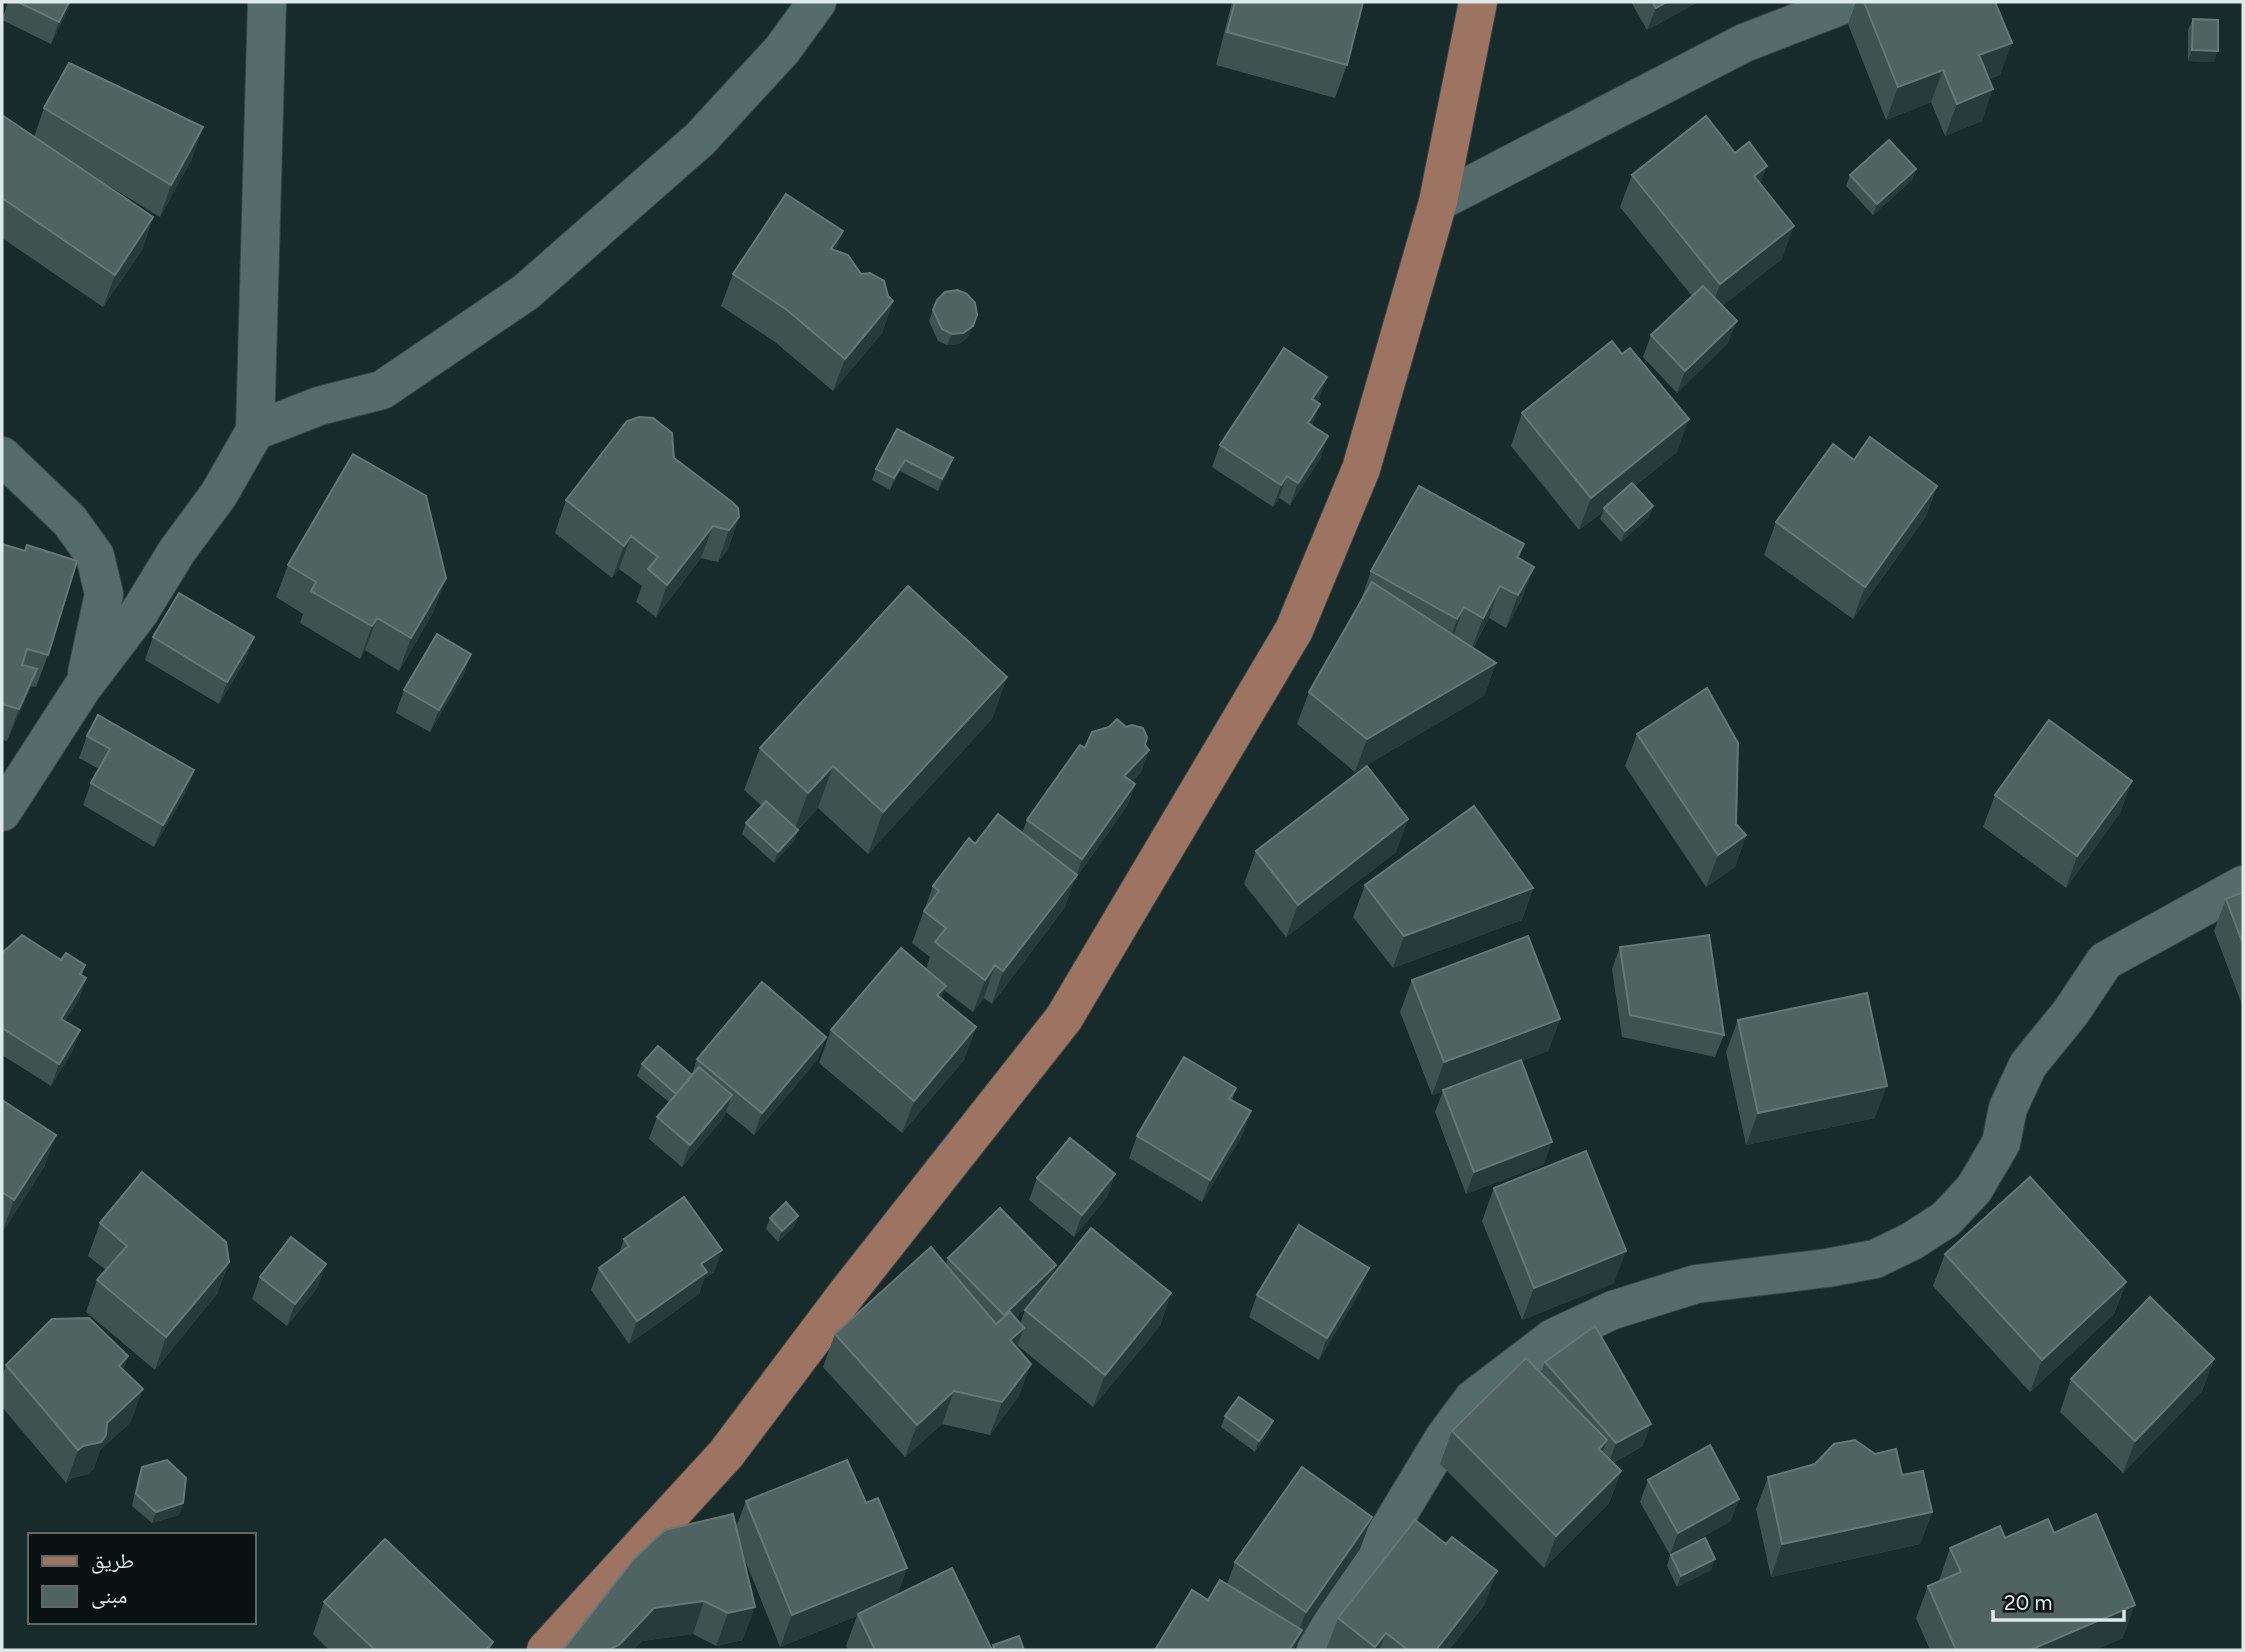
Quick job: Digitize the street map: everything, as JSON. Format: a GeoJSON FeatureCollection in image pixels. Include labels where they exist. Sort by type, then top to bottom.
{"type":"FeatureCollection","features":[{"type":"Feature","properties":{"kind":"main road"},"geometry":{"type":"LineString","coordinates":[[546,1650],[726,1454],[848,1292],[1064,1018],[1294,631],[1362,469],[1438,202],[1478,2]]}},
{"type":"Feature","properties":{"kind":"street"},"geometry":{"type":"LineString","coordinates":[[2,812],[82,688],[139,613],[177,551],[219,494],[255,430],[267,2]]}},
{"type":"Feature","properties":{"kind":"street"},"geometry":{"type":"LineString","coordinates":[[255,430],[320,406],[382,390],[526,292],[700,139],[782,50],[817,2]]}},
{"type":"Feature","properties":{"kind":"street"},"geometry":{"type":"LineString","coordinates":[[1438,202],[1744,43],[1850,2]]}},
{"type":"Feature","properties":{"kind":"street"},"geometry":{"type":"LineString","coordinates":[[2,456],[70,521],[85,539],[101,575],[104,594],[82,688]]}},
{"type":"Feature","properties":{"kind":"street"},"geometry":{"type":"LineString","coordinates":[[1316,1650],[1444,1438],[1473,1399],[1553,1338],[1613,1310],[1696,1284],[1827,1268],[1875,1259],[1912,1241],[1946,1219],[1974,1189],[2001,1143],[2008,1108],[2028,1065],[2071,1012],[2105,961],[2243,885]]}},
{"type":"Feature","properties":{"kind":"building"},"geometry":{"type":"Polygon","coordinates":[[[18,2],[69,2],[59,22],[18,2]]]}},
{"type":"Feature","properties":{"kind":"building"},"geometry":{"type":"Polygon","coordinates":[[[1235,2],[1363,2],[1347,65],[1227,32],[1235,2]]]}},
{"type":"Feature","properties":{"kind":"building"},"geometry":{"type":"Polygon","coordinates":[[[1652,2],[1667,2],[1656,8],[1652,2]]]}},
{"type":"Feature","properties":{"kind":"building"},"geometry":{"type":"Polygon","coordinates":[[[1864,2],[1995,2],[2012,43],[1979,55],[1993,89],[1957,104],[1943,70],[1898,87],[1864,2]]]}},
{"type":"Feature","properties":{"kind":"building"},"geometry":{"type":"Polygon","coordinates":[[[2193,19],[2218,20],[2218,51],[2192,50],[2193,19]]]}},
{"type":"Feature","properties":{"kind":"building"},"geometry":{"type":"Polygon","coordinates":[[[69,63],[203,127],[171,185],[44,108],[69,63]]]}},
{"type":"Feature","properties":{"kind":"building"},"geometry":{"type":"Polygon","coordinates":[[[2,115],[153,217],[115,275],[2,198],[2,115]]]}},
{"type":"Feature","properties":{"kind":"building"},"geometry":{"type":"Polygon","coordinates":[[[1706,116],[1735,153],[1749,142],[1767,166],[1754,176],[1794,226],[1720,284],[1632,175],[1706,116]]]}},
{"type":"Feature","properties":{"kind":"building"},"geometry":{"type":"Polygon","coordinates":[[[1889,140],[1916,169],[1877,204],[1850,175],[1889,140]]]}},
{"type":"Feature","properties":{"kind":"building"},"geometry":{"type":"Polygon","coordinates":[[[786,194],[843,231],[831,249],[848,255],[861,274],[870,273],[884,281],[888,296],[893,301],[845,359],[787,310],[733,274],[786,194]]]}},
{"type":"Feature","properties":{"kind":"building"},"geometry":{"type":"Polygon","coordinates":[[[1703,286],[1737,321],[1685,371],[1651,335],[1703,286]]]}},
{"type":"Feature","properties":{"kind":"building"},"geometry":{"type":"Polygon","coordinates":[[[957,290],[967,294],[975,303],[977,315],[973,326],[963,333],[952,334],[942,329],[933,310],[937,300],[945,292],[957,290]]]}},
{"type":"Feature","properties":{"kind":"building"},"geometry":{"type":"Polygon","coordinates":[[[1612,341],[1622,354],[1630,348],[1689,419],[1591,498],[1522,413],[1612,341]]]}},
{"type":"Feature","properties":{"kind":"building"},"geometry":{"type":"Polygon","coordinates":[[[1284,348],[1327,377],[1312,399],[1320,404],[1308,423],[1328,436],[1298,483],[1287,476],[1281,485],[1220,445],[1284,348]]]}},
{"type":"Feature","properties":{"kind":"building"},"geometry":{"type":"Polygon","coordinates":[[[639,417],[653,418],[672,433],[674,458],[738,508],[739,517],[729,530],[713,526],[667,585],[648,569],[658,557],[631,536],[624,546],[566,500],[627,421],[639,417]]]}},
{"type":"Feature","properties":{"kind":"building"},"geometry":{"type":"Polygon","coordinates":[[[897,429],[953,458],[942,479],[905,460],[894,478],[876,469],[897,429]]]}},
{"type":"Feature","properties":{"kind":"building"},"geometry":{"type":"Polygon","coordinates":[[[1870,437],[1937,486],[1865,587],[1776,522],[1833,444],[1854,460],[1870,437]]]}},
{"type":"Feature","properties":{"kind":"building"},"geometry":{"type":"Polygon","coordinates":[[[353,454],[426,496],[446,578],[411,638],[377,618],[372,626],[311,591],[316,582],[288,565],[353,454]]]}},
{"type":"Feature","properties":{"kind":"building"},"geometry":{"type":"Polygon","coordinates":[[[1632,483],[1653,506],[1625,531],[1604,508],[1632,483]]]}},
{"type":"Feature","properties":{"kind":"building"},"geometry":{"type":"Polygon","coordinates":[[[1419,486],[1524,544],[1517,557],[1534,567],[1518,595],[1500,586],[1483,618],[1464,607],[1457,619],[1371,571],[1419,486]]]}},
{"type":"Feature","properties":{"kind":"building"},"geometry":{"type":"Polygon","coordinates":[[[2,544],[25,551],[27,545],[77,561],[48,655],[27,649],[22,665],[37,669],[19,709],[2,704],[2,544]]]}},
{"type":"Feature","properties":{"kind":"building"},"geometry":{"type":"Polygon","coordinates":[[[1372,582],[1496,663],[1367,739],[1309,692],[1372,582]]]}},
{"type":"Feature","properties":{"kind":"building"},"geometry":{"type":"Polygon","coordinates":[[[908,586],[1007,677],[883,812],[833,766],[808,793],[760,748],[908,586]]]}},
{"type":"Feature","properties":{"kind":"building"},"geometry":{"type":"Polygon","coordinates":[[[179,593],[254,637],[227,682],[153,637],[179,593]]]}},
{"type":"Feature","properties":{"kind":"building"},"geometry":{"type":"Polygon","coordinates":[[[437,634],[471,654],[439,710],[404,690],[437,634]]]}},
{"type":"Feature","properties":{"kind":"building"},"geometry":{"type":"Polygon","coordinates":[[[1707,688],[1738,743],[1736,824],[1746,835],[1718,855],[1637,734],[1707,688]]]}},
{"type":"Feature","properties":{"kind":"building"},"geometry":{"type":"Polygon","coordinates":[[[98,715],[194,770],[163,825],[91,783],[110,749],[87,736],[98,715]]]}},
{"type":"Feature","properties":{"kind":"building"},"geometry":{"type":"Polygon","coordinates":[[[1117,719],[1126,727],[1132,725],[1143,728],[1147,737],[1145,745],[1149,750],[1124,776],[1135,784],[1082,859],[1027,820],[1080,745],[1085,748],[1092,732],[1109,727],[1117,719]]]}},
{"type":"Feature","properties":{"kind":"building"},"geometry":{"type":"Polygon","coordinates":[[[2049,720],[2132,781],[2077,856],[1995,795],[2049,720]]]}},
{"type":"Feature","properties":{"kind":"building"},"geometry":{"type":"Polygon","coordinates":[[[1367,766],[1408,819],[1298,905],[1256,851],[1367,766]]]}},
{"type":"Feature","properties":{"kind":"building"},"geometry":{"type":"Polygon","coordinates":[[[766,801],[798,830],[778,852],[746,823],[766,801]]]}},
{"type":"Feature","properties":{"kind":"building"},"geometry":{"type":"Polygon","coordinates":[[[1474,806],[1533,888],[1404,936],[1365,885],[1474,806]]]}},
{"type":"Feature","properties":{"kind":"building"},"geometry":{"type":"Polygon","coordinates":[[[998,814],[1077,875],[1003,971],[995,965],[985,980],[935,942],[946,928],[924,911],[939,891],[933,886],[969,838],[975,844],[998,814]]]}},
{"type":"Feature","properties":{"kind":"building"},"geometry":{"type":"Polygon","coordinates":[[[2243,892],[2243,944],[2226,899],[2243,892]]]}},
{"type":"Feature","properties":{"kind":"building"},"geometry":{"type":"Polygon","coordinates":[[[22,935],[61,960],[66,953],[85,965],[80,974],[86,978],[61,1019],[80,1030],[59,1064],[2,1028],[2,953],[22,935]]]}},
{"type":"Feature","properties":{"kind":"building"},"geometry":{"type":"Polygon","coordinates":[[[1709,935],[1724,1035],[1630,1015],[1620,947],[1709,935]]]}},
{"type":"Feature","properties":{"kind":"building"},"geometry":{"type":"Polygon","coordinates":[[[1528,936],[1560,1019],[1444,1062],[1412,980],[1528,936]]]}},
{"type":"Feature","properties":{"kind":"building"},"geometry":{"type":"Polygon","coordinates":[[[901,948],[946,986],[937,995],[976,1027],[914,1101],[831,1030],[901,948]]]}},
{"type":"Feature","properties":{"kind":"building"},"geometry":{"type":"Polygon","coordinates":[[[762,982],[826,1037],[762,1113],[697,1059],[762,982]]]}},
{"type":"Feature","properties":{"kind":"building"},"geometry":{"type":"Polygon","coordinates":[[[1867,993],[1887,1086],[1758,1113],[1738,1020],[1867,993]]]}},
{"type":"Feature","properties":{"kind":"building"},"geometry":{"type":"Polygon","coordinates":[[[658,1046],[692,1075],[676,1094],[642,1064],[658,1046]]]}},
{"type":"Feature","properties":{"kind":"building"},"geometry":{"type":"Polygon","coordinates":[[[1184,1057],[1236,1088],[1229,1099],[1251,1111],[1210,1180],[1137,1136],[1184,1057]]]}},
{"type":"Feature","properties":{"kind":"building"},"geometry":{"type":"Polygon","coordinates":[[[1521,1060],[1552,1142],[1474,1172],[1443,1090],[1521,1060]]]}},
{"type":"Feature","properties":{"kind":"building"},"geometry":{"type":"Polygon","coordinates":[[[699,1067],[732,1095],[690,1145],[657,1117],[699,1067]]]}},
{"type":"Feature","properties":{"kind":"building"},"geometry":{"type":"Polygon","coordinates":[[[2,1100],[56,1135],[14,1200],[2,1192],[2,1100]]]}},
{"type":"Feature","properties":{"kind":"building"},"geometry":{"type":"Polygon","coordinates":[[[1070,1138],[1115,1174],[1082,1215],[1037,1178],[1070,1138]]]}},
{"type":"Feature","properties":{"kind":"building"},"geometry":{"type":"Polygon","coordinates":[[[1586,1151],[1626,1251],[1534,1288],[1494,1188],[1586,1151]]]}},
{"type":"Feature","properties":{"kind":"building"},"geometry":{"type":"Polygon","coordinates":[[[142,1172],[226,1242],[229,1262],[166,1337],[97,1280],[127,1246],[100,1223],[142,1172]]]}},
{"type":"Feature","properties":{"kind":"building"},"geometry":{"type":"Polygon","coordinates":[[[2030,1177],[2126,1282],[2042,1360],[1945,1254],[2030,1177]]]}},
{"type":"Feature","properties":{"kind":"building"},"geometry":{"type":"Polygon","coordinates":[[[684,1197],[722,1250],[701,1264],[707,1272],[637,1321],[599,1268],[629,1246],[624,1239],[684,1197]]]}},
{"type":"Feature","properties":{"kind":"building"},"geometry":{"type":"Polygon","coordinates":[[[786,1202],[798,1216],[782,1231],[770,1218],[786,1202]]]}},
{"type":"Feature","properties":{"kind":"building"},"geometry":{"type":"Polygon","coordinates":[[[1000,1208],[1056,1265],[1004,1315],[948,1258],[1000,1208]]]}},
{"type":"Feature","properties":{"kind":"building"},"geometry":{"type":"Polygon","coordinates":[[[1299,1225],[1369,1268],[1327,1338],[1257,1295],[1299,1225]]]}},
{"type":"Feature","properties":{"kind":"building"},"geometry":{"type":"Polygon","coordinates":[[[1091,1228],[1171,1293],[1105,1375],[1025,1310],[1091,1228]]]}},
{"type":"Feature","properties":{"kind":"building"},"geometry":{"type":"Polygon","coordinates":[[[291,1237],[326,1264],[295,1304],[260,1277],[291,1237]]]}},
{"type":"Feature","properties":{"kind":"building"},"geometry":{"type":"Polygon","coordinates":[[[931,1247],[996,1324],[1010,1312],[1024,1328],[1010,1340],[1031,1364],[1002,1402],[954,1391],[917,1425],[835,1334],[931,1247]]]}},
{"type":"Feature","properties":{"kind":"building"},"geometry":{"type":"Polygon","coordinates":[[[2150,1297],[2214,1359],[2135,1441],[2071,1379],[2150,1297]]]}},
{"type":"Feature","properties":{"kind":"building"},"geometry":{"type":"Polygon","coordinates":[[[89,1318],[128,1356],[119,1366],[143,1389],[107,1423],[106,1435],[101,1442],[83,1446],[78,1450],[6,1365],[52,1319],[89,1318]]]}},
{"type":"Feature","properties":{"kind":"building"},"geometry":{"type":"Polygon","coordinates":[[[1595,1326],[1651,1424],[1616,1443],[1545,1362],[1595,1326]]]}},
{"type":"Feature","properties":{"kind":"building"},"geometry":{"type":"Polygon","coordinates":[[[1526,1358],[1607,1440],[1599,1449],[1621,1471],[1556,1536],[1452,1431],[1526,1358]]]}},
{"type":"Feature","properties":{"kind":"building"},"geometry":{"type":"Polygon","coordinates":[[[1239,1397],[1273,1421],[1259,1441],[1225,1416],[1239,1397]]]}},
{"type":"Feature","properties":{"kind":"building"},"geometry":{"type":"Polygon","coordinates":[[[1855,1440],[1875,1454],[1896,1449],[1902,1475],[1923,1471],[1932,1512],[1782,1544],[1768,1477],[1815,1464],[1834,1444],[1855,1440]]]}},
{"type":"Feature","properties":{"kind":"building"},"geometry":{"type":"Polygon","coordinates":[[[1710,1445],[1739,1499],[1678,1533],[1648,1480],[1710,1445]]]}},
{"type":"Feature","properties":{"kind":"building"},"geometry":{"type":"Polygon","coordinates":[[[167,1460],[186,1478],[183,1503],[156,1512],[136,1494],[142,1467],[167,1460]]]}},
{"type":"Feature","properties":{"kind":"building"},"geometry":{"type":"Polygon","coordinates":[[[847,1460],[866,1503],[878,1498],[907,1568],[792,1615],[746,1501],[847,1460]]]}},
{"type":"Feature","properties":{"kind":"building"},"geometry":{"type":"Polygon","coordinates":[[[1302,1467],[1372,1517],[1306,1612],[1235,1562],[1302,1467]]]}},
{"type":"Feature","properties":{"kind":"building"},"geometry":{"type":"Polygon","coordinates":[[[733,1514],[755,1607],[728,1613],[704,1601],[654,1608],[619,1645],[608,1650],[563,1650],[634,1559],[665,1530],[733,1514]]]}},
{"type":"Feature","properties":{"kind":"building"},"geometry":{"type":"Polygon","coordinates":[[[2096,1514],[2135,1605],[2030,1650],[1956,1650],[1928,1586],[1961,1572],[1950,1548],[2000,1526],[2005,1538],[2048,1519],[2054,1533],[2096,1514]]]}},
{"type":"Feature","properties":{"kind":"building"},"geometry":{"type":"Polygon","coordinates":[[[1415,1520],[1446,1544],[1452,1537],[1497,1571],[1436,1650],[1408,1650],[1386,1633],[1375,1647],[1338,1618],[1415,1520]]]}},
{"type":"Feature","properties":{"kind":"building"},"geometry":{"type":"Polygon","coordinates":[[[1705,1538],[1715,1559],[1681,1576],[1671,1555],[1705,1538]]]}},
{"type":"Feature","properties":{"kind":"building"},"geometry":{"type":"Polygon","coordinates":[[[385,1539],[493,1642],[486,1650],[375,1650],[324,1602],[385,1539]]]}},
{"type":"Feature","properties":{"kind":"building"},"geometry":{"type":"Polygon","coordinates":[[[952,1568],[992,1650],[875,1650],[858,1614],[952,1568]]]}},
{"type":"Feature","properties":{"kind":"building"},"geometry":{"type":"Polygon","coordinates":[[[1220,1580],[1302,1630],[1289,1650],[1155,1650],[1192,1590],[1208,1600],[1220,1580]]]}},
{"type":"Feature","properties":{"kind":"building"},"geometry":{"type":"Polygon","coordinates":[[[1019,1636],[1024,1650],[995,1650],[993,1645],[1019,1636]]]}}]}
